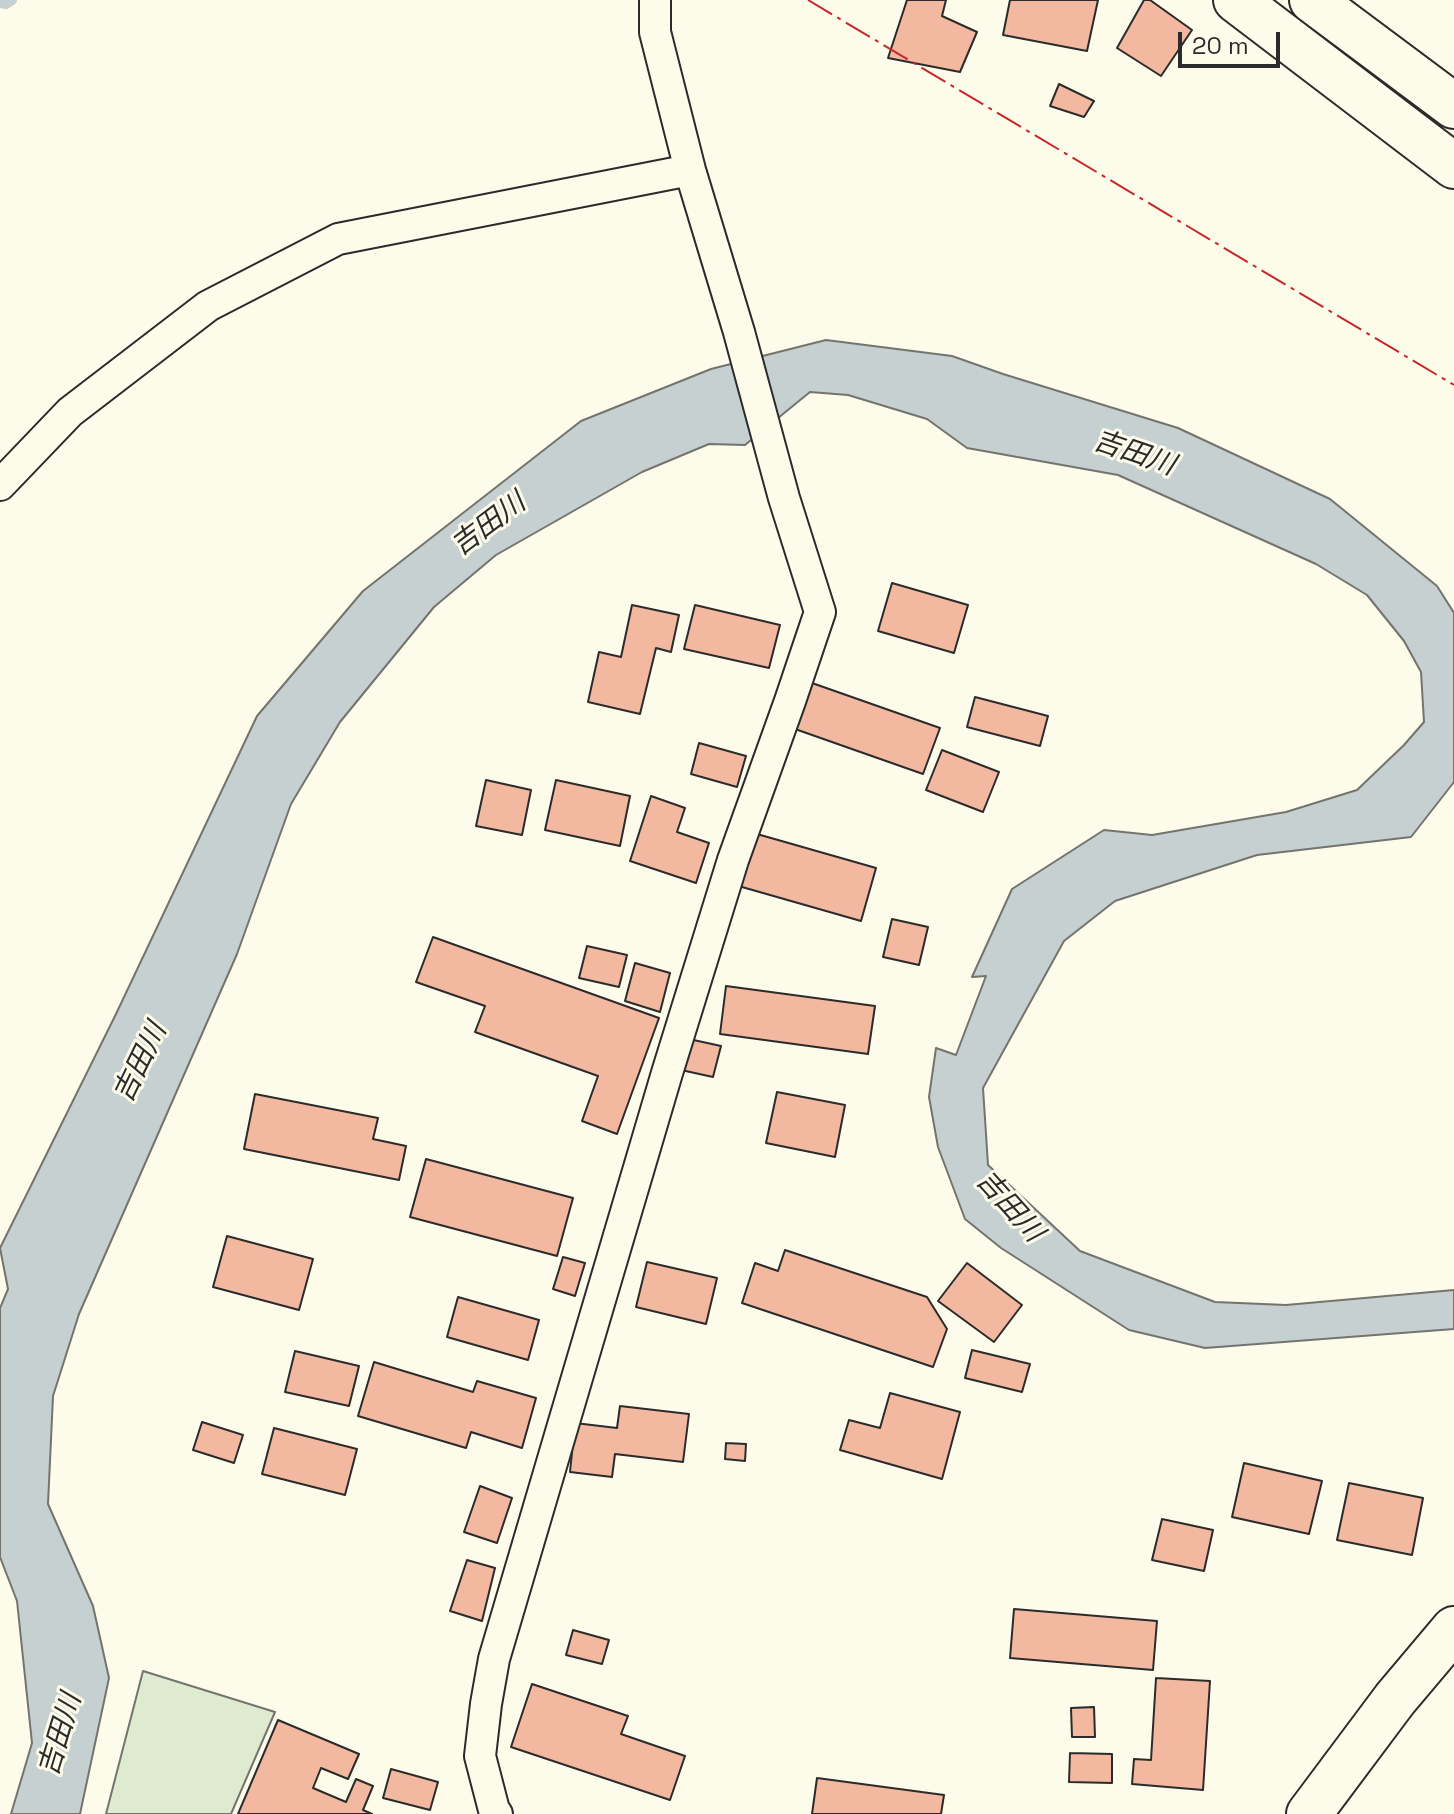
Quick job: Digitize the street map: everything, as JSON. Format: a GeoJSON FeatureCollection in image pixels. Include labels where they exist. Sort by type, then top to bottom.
{"type":"FeatureCollection","features":[{"type":"Feature","properties":{"kind":"main road"},"geometry":{"type":"LineString","coordinates":[[1236,0],[1454,166]]}},
{"type":"Feature","properties":{"kind":"main road"},"geometry":{"type":"LineString","coordinates":[[1312,0],[1454,106]]}},
{"type":"Feature","properties":{"kind":"main road"},"geometry":{"type":"LineString","coordinates":[[1309,1814],[1395,1699],[1454,1629]]}},
{"type":"Feature","properties":{"kind":"street"},"geometry":{"type":"LineString","coordinates":[[497,1814],[480,1756],[494,1659],[733,860],[820,612],[690,170],[655,32],[655,0]]}},
{"type":"Feature","properties":{"kind":"street"},"geometry":{"type":"LineString","coordinates":[[0,485],[70,412],[208,306],[338,239],[690,170]]}},
{"type":"Feature","properties":{"kind":"green space"},"geometry":{"type":"Polygon","coordinates":[[[143,1671],[275,1712],[231,1814],[106,1814],[143,1671]]]}},
{"type":"Feature","properties":{"kind":"water","name":"吉田川"},"geometry":{"type":"Polygon","coordinates":[[[826,340],[952,356],[1178,428],[1330,499],[1437,586],[1454,613],[1454,782],[1411,837],[1257,855],[1115,901],[1064,941],[983,1088],[988,1165],[1080,1251],[1215,1302],[1286,1305],[1454,1290],[1454,1329],[1205,1348],[1129,1330],[1001,1248],[965,1219],[938,1147],[929,1097],[936,1048],[956,1055],[986,976],[972,977],[1012,889],[1104,830],[1152,835],[1286,812],[1357,790],[1424,722],[1421,672],[1404,641],[1367,595],[1316,564],[1118,475],[967,448],[927,419],[848,395],[810,392],[745,445],[709,444],[642,472],[496,555],[434,607],[340,722],[291,804],[237,954],[79,1314],[53,1396],[48,1504],[93,1606],[109,1678],[80,1814],[11,1814],[32,1743],[17,1601],[0,1557],[0,1308],[8,1289],[0,1248],[116,1014],[257,716],[363,591],[581,421],[711,369],[826,340]]]}},
{"type":"Feature","properties":{"kind":"building"},"geometry":{"type":"Polygon","coordinates":[[[907,0],[946,0],[942,16],[977,32],[960,72],[888,58],[907,0]]]}},
{"type":"Feature","properties":{"kind":"building"},"geometry":{"type":"Polygon","coordinates":[[[1010,0],[1098,0],[1087,51],[1003,35],[1010,0]]]}},
{"type":"Feature","properties":{"kind":"building"},"geometry":{"type":"Polygon","coordinates":[[[1144,0],[1150,0],[1192,30],[1161,76],[1117,48],[1144,0]]]}},
{"type":"Feature","properties":{"kind":"building"},"geometry":{"type":"Polygon","coordinates":[[[1059,84],[1094,101],[1084,117],[1050,106],[1059,84]]]}},
{"type":"Feature","properties":{"kind":"building"},"geometry":{"type":"Polygon","coordinates":[[[892,583],[968,605],[954,653],[878,631],[892,583]]]}},
{"type":"Feature","properties":{"kind":"building"},"geometry":{"type":"Polygon","coordinates":[[[632,605],[679,615],[671,652],[656,648],[640,714],[588,702],[599,652],[621,657],[632,605]]]}},
{"type":"Feature","properties":{"kind":"building"},"geometry":{"type":"Polygon","coordinates":[[[695,605],[780,625],[769,668],[684,649],[695,605]]]}},
{"type":"Feature","properties":{"kind":"building"},"geometry":{"type":"Polygon","coordinates":[[[812,683],[940,728],[923,774],[795,729],[812,683]]]}},
{"type":"Feature","properties":{"kind":"building"},"geometry":{"type":"Polygon","coordinates":[[[975,697],[1048,716],[1040,746],[967,727],[975,697]]]}},
{"type":"Feature","properties":{"kind":"building"},"geometry":{"type":"Polygon","coordinates":[[[699,743],[746,756],[737,787],[691,774],[699,743]]]}},
{"type":"Feature","properties":{"kind":"building"},"geometry":{"type":"Polygon","coordinates":[[[942,750],[999,772],[983,812],[926,790],[942,750]]]}},
{"type":"Feature","properties":{"kind":"building"},"geometry":{"type":"Polygon","coordinates":[[[486,780],[531,790],[522,835],[476,826],[486,780]]]}},
{"type":"Feature","properties":{"kind":"building"},"geometry":{"type":"Polygon","coordinates":[[[556,780],[630,796],[620,846],[545,830],[556,780]]]}},
{"type":"Feature","properties":{"kind":"building"},"geometry":{"type":"Polygon","coordinates":[[[651,796],[685,808],[677,832],[709,843],[696,883],[630,861],[651,796]]]}},
{"type":"Feature","properties":{"kind":"building"},"geometry":{"type":"Polygon","coordinates":[[[750,832],[876,868],[861,921],[735,885],[750,832]]]}},
{"type":"Feature","properties":{"kind":"building"},"geometry":{"type":"Polygon","coordinates":[[[892,919],[928,927],[919,965],[883,957],[892,919]]]}},
{"type":"Feature","properties":{"kind":"building"},"geometry":{"type":"Polygon","coordinates":[[[433,937],[659,1018],[617,1134],[582,1121],[598,1076],[475,1032],[485,1006],[416,982],[433,937]]]}},
{"type":"Feature","properties":{"kind":"building"},"geometry":{"type":"Polygon","coordinates":[[[587,946],[627,955],[619,987],[579,978],[587,946]]]}},
{"type":"Feature","properties":{"kind":"building"},"geometry":{"type":"Polygon","coordinates":[[[635,963],[670,973],[660,1012],[625,1001],[635,963]]]}},
{"type":"Feature","properties":{"kind":"building"},"geometry":{"type":"Polygon","coordinates":[[[726,986],[875,1006],[868,1054],[720,1034],[726,986]]]}},
{"type":"Feature","properties":{"kind":"building"},"geometry":{"type":"Polygon","coordinates":[[[689,1039],[721,1046],[713,1077],[681,1070],[689,1039]]]}},
{"type":"Feature","properties":{"kind":"building"},"geometry":{"type":"Polygon","coordinates":[[[777,1092],[845,1105],[835,1157],[766,1143],[777,1092]]]}},
{"type":"Feature","properties":{"kind":"building"},"geometry":{"type":"Polygon","coordinates":[[[255,1094],[378,1118],[373,1139],[406,1146],[399,1180],[244,1149],[255,1094]]]}},
{"type":"Feature","properties":{"kind":"building"},"geometry":{"type":"Polygon","coordinates":[[[426,1159],[573,1198],[557,1256],[410,1217],[426,1159]]]}},
{"type":"Feature","properties":{"kind":"building"},"geometry":{"type":"Polygon","coordinates":[[[227,1236],[313,1259],[299,1310],[213,1287],[227,1236]]]}},
{"type":"Feature","properties":{"kind":"building"},"geometry":{"type":"Polygon","coordinates":[[[785,1250],[927,1297],[947,1329],[933,1367],[742,1303],[755,1263],[778,1271],[785,1250]]]}},
{"type":"Feature","properties":{"kind":"building"},"geometry":{"type":"Polygon","coordinates":[[[563,1257],[585,1263],[575,1296],[553,1289],[563,1257]]]}},
{"type":"Feature","properties":{"kind":"building"},"geometry":{"type":"Polygon","coordinates":[[[647,1262],[717,1278],[706,1324],[636,1307],[647,1262]]]}},
{"type":"Feature","properties":{"kind":"building"},"geometry":{"type":"Polygon","coordinates":[[[967,1263],[1022,1305],[994,1342],[938,1301],[967,1263]]]}},
{"type":"Feature","properties":{"kind":"building"},"geometry":{"type":"Polygon","coordinates":[[[458,1297],[539,1320],[528,1360],[447,1337],[458,1297]]]}},
{"type":"Feature","properties":{"kind":"building"},"geometry":{"type":"Polygon","coordinates":[[[972,1350],[1030,1364],[1022,1392],[965,1378],[972,1350]]]}},
{"type":"Feature","properties":{"kind":"building"},"geometry":{"type":"Polygon","coordinates":[[[295,1351],[359,1366],[349,1406],[285,1392],[295,1351]]]}},
{"type":"Feature","properties":{"kind":"building"},"geometry":{"type":"Polygon","coordinates":[[[374,1362],[473,1392],[477,1381],[536,1398],[522,1448],[471,1432],[466,1448],[358,1416],[374,1362]]]}},
{"type":"Feature","properties":{"kind":"building"},"geometry":{"type":"Polygon","coordinates":[[[890,1393],[960,1412],[942,1479],[840,1450],[849,1420],[880,1428],[890,1393]]]}},
{"type":"Feature","properties":{"kind":"building"},"geometry":{"type":"Polygon","coordinates":[[[620,1406],[689,1414],[683,1462],[615,1454],[612,1477],[570,1472],[575,1423],[617,1428],[620,1406]]]}},
{"type":"Feature","properties":{"kind":"building"},"geometry":{"type":"Polygon","coordinates":[[[202,1422],[243,1435],[234,1463],[193,1450],[202,1422]]]}},
{"type":"Feature","properties":{"kind":"building"},"geometry":{"type":"Polygon","coordinates":[[[274,1428],[357,1449],[345,1495],[262,1474],[274,1428]]]}},
{"type":"Feature","properties":{"kind":"building"},"geometry":{"type":"Polygon","coordinates":[[[726,1443],[746,1444],[745,1461],[725,1459],[726,1443]]]}},
{"type":"Feature","properties":{"kind":"building"},"geometry":{"type":"Polygon","coordinates":[[[1244,1463],[1322,1481],[1309,1534],[1232,1517],[1244,1463]]]}},
{"type":"Feature","properties":{"kind":"building"},"geometry":{"type":"Polygon","coordinates":[[[1349,1483],[1423,1498],[1412,1555],[1337,1540],[1349,1483]]]}},
{"type":"Feature","properties":{"kind":"building"},"geometry":{"type":"Polygon","coordinates":[[[480,1486],[512,1498],[497,1543],[464,1532],[480,1486]]]}},
{"type":"Feature","properties":{"kind":"building"},"geometry":{"type":"Polygon","coordinates":[[[1162,1519],[1213,1530],[1204,1571],[1152,1560],[1162,1519]]]}},
{"type":"Feature","properties":{"kind":"building"},"geometry":{"type":"Polygon","coordinates":[[[467,1560],[495,1568],[482,1621],[450,1611],[467,1560]]]}},
{"type":"Feature","properties":{"kind":"building"},"geometry":{"type":"Polygon","coordinates":[[[1014,1609],[1157,1621],[1153,1670],[1010,1658],[1014,1609]]]}},
{"type":"Feature","properties":{"kind":"building"},"geometry":{"type":"Polygon","coordinates":[[[573,1630],[609,1640],[602,1664],[566,1655],[573,1630]]]}},
{"type":"Feature","properties":{"kind":"building"},"geometry":{"type":"Polygon","coordinates":[[[1156,1678],[1210,1681],[1203,1790],[1132,1784],[1134,1759],[1151,1760],[1156,1678]]]}},
{"type":"Feature","properties":{"kind":"building"},"geometry":{"type":"Polygon","coordinates":[[[532,1684],[628,1716],[621,1734],[685,1756],[670,1800],[511,1747],[532,1684]]]}},
{"type":"Feature","properties":{"kind":"building"},"geometry":{"type":"Polygon","coordinates":[[[1094,1707],[1095,1737],[1072,1737],[1071,1708],[1094,1707]]]}},
{"type":"Feature","properties":{"kind":"building"},"geometry":{"type":"Polygon","coordinates":[[[278,1720],[359,1754],[348,1779],[321,1768],[313,1788],[346,1802],[356,1779],[373,1786],[363,1810],[372,1814],[238,1814],[278,1720]]]}},
{"type":"Feature","properties":{"kind":"building"},"geometry":{"type":"Polygon","coordinates":[[[1070,1753],[1112,1754],[1112,1783],[1069,1782],[1070,1753]]]}},
{"type":"Feature","properties":{"kind":"building"},"geometry":{"type":"Polygon","coordinates":[[[391,1769],[438,1782],[430,1810],[383,1798],[391,1769]]]}},
{"type":"Feature","properties":{"kind":"building"},"geometry":{"type":"Polygon","coordinates":[[[817,1778],[944,1795],[941,1814],[812,1814],[817,1778]]]}},
{"type":"Feature","properties":{"kind":"waterway"},"geometry":{"type":"LineString","coordinates":[[0,3],[6,4],[12,0]]}},
{"type":"Feature","properties":{"kind":"power"},"geometry":{"type":"LineString","coordinates":[[808,0],[1454,385]]}}]}
